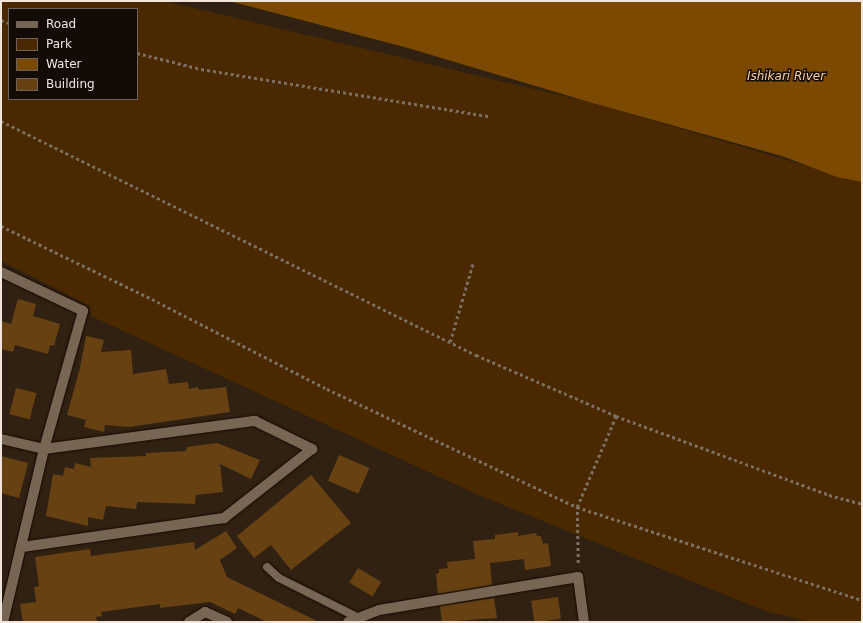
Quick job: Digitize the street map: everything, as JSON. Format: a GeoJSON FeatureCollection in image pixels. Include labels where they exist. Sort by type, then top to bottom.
{"type":"FeatureCollection","features":[{"type":"Feature","properties":{"kind":"street"},"geometry":{"type":"LineString","coordinates":[[1,272],[83,310],[44,450],[3,622]]}},
{"type":"Feature","properties":{"kind":"street"},"geometry":{"type":"LineString","coordinates":[[1,439],[44,450],[255,421],[312,449],[224,518],[22,547]]}},
{"type":"Feature","properties":{"kind":"street"},"geometry":{"type":"LineString","coordinates":[[348,622],[379,610],[578,576],[584,622]]}},
{"type":"Feature","properties":{"kind":"street"},"geometry":{"type":"LineString","coordinates":[[189,622],[205,612],[227,622]]}},
{"type":"Feature","properties":{"kind":"lane"},"geometry":{"type":"LineString","coordinates":[[267,567],[279,578],[359,618]]}},
{"type":"Feature","properties":{"kind":"path"},"geometry":{"type":"LineString","coordinates":[[138,53],[202,69],[488,116]]}},
{"type":"Feature","properties":{"kind":"path"},"geometry":{"type":"LineString","coordinates":[[1,121],[450,342],[616,416],[829,495],[862,504]]}},
{"type":"Feature","properties":{"kind":"path"},"geometry":{"type":"LineString","coordinates":[[1,226],[152,299],[327,389],[577,507],[862,600]]}},
{"type":"Feature","properties":{"kind":"path"},"geometry":{"type":"LineString","coordinates":[[450,342],[473,263]]}},
{"type":"Feature","properties":{"kind":"path"},"geometry":{"type":"LineString","coordinates":[[578,576],[577,507],[616,416]]}},
{"type":"Feature","properties":{"kind":"green space"},"geometry":{"type":"Polygon","coordinates":[[[1,1],[164,1],[589,102],[862,182],[862,622],[810,622],[765,611],[476,494],[91,316],[90,306],[1,261],[1,1]]]}},
{"type":"Feature","properties":{"kind":"water","name":"Ishikari River"},"geometry":{"type":"Polygon","coordinates":[[[229,1],[862,1],[862,182],[837,177],[782,156],[589,102],[408,48],[229,1]]]}},
{"type":"Feature","properties":{"kind":"building"},"geometry":{"type":"Polygon","coordinates":[[[18,299],[36,304],[33,316],[60,324],[54,346],[50,345],[48,354],[15,345],[13,352],[1,349],[1,321],[11,324],[18,299]]]}},
{"type":"Feature","properties":{"kind":"building"},"geometry":{"type":"Polygon","coordinates":[[[86,336],[104,340],[101,352],[131,350],[133,374],[166,369],[169,384],[188,382],[189,389],[198,387],[199,390],[226,387],[230,412],[129,427],[105,425],[104,432],[84,427],[86,420],[67,415],[80,368],[86,336]]]}},
{"type":"Feature","properties":{"kind":"building"},"geometry":{"type":"Polygon","coordinates":[[[16,388],[36,393],[30,419],[9,414],[16,388]]]}},
{"type":"Feature","properties":{"kind":"building"},"geometry":{"type":"Polygon","coordinates":[[[217,443],[260,460],[251,479],[220,464],[223,492],[196,495],[195,504],[137,502],[136,509],[106,506],[103,520],[88,517],[88,526],[46,516],[53,474],[63,476],[65,467],[74,469],[75,463],[91,467],[90,458],[146,456],[146,453],[186,451],[187,447],[217,443]]]}},
{"type":"Feature","properties":{"kind":"building"},"geometry":{"type":"Polygon","coordinates":[[[339,455],[369,468],[358,494],[328,481],[339,455]]]}},
{"type":"Feature","properties":{"kind":"building"},"geometry":{"type":"Polygon","coordinates":[[[1,456],[28,463],[19,498],[1,493],[1,456]]]}},
{"type":"Feature","properties":{"kind":"building"},"geometry":{"type":"Polygon","coordinates":[[[311,475],[351,523],[291,570],[271,545],[254,558],[237,536],[311,475]]]}},
{"type":"Feature","properties":{"kind":"building"},"geometry":{"type":"Polygon","coordinates":[[[226,531],[237,548],[220,560],[227,577],[319,622],[267,622],[238,608],[235,614],[210,602],[160,608],[160,604],[101,612],[102,616],[96,617],[97,621],[88,622],[23,622],[20,604],[36,602],[34,587],[39,586],[35,557],[90,549],[91,556],[194,542],[195,550],[226,531]]]}},
{"type":"Feature","properties":{"kind":"building"},"geometry":{"type":"Polygon","coordinates":[[[518,532],[518,536],[536,533],[537,536],[541,536],[543,544],[548,543],[551,566],[525,570],[524,559],[490,563],[492,585],[438,594],[436,574],[439,573],[439,569],[448,568],[447,562],[475,559],[473,541],[495,539],[495,535],[518,532]]]}},
{"type":"Feature","properties":{"kind":"building"},"geometry":{"type":"Polygon","coordinates":[[[358,568],[381,582],[372,596],[349,583],[358,568]]]}},
{"type":"Feature","properties":{"kind":"building"},"geometry":{"type":"Polygon","coordinates":[[[558,597],[561,619],[534,622],[531,601],[558,597]]]}},
{"type":"Feature","properties":{"kind":"building"},"geometry":{"type":"Polygon","coordinates":[[[494,598],[497,618],[442,622],[440,606],[494,598]]]}}]}
